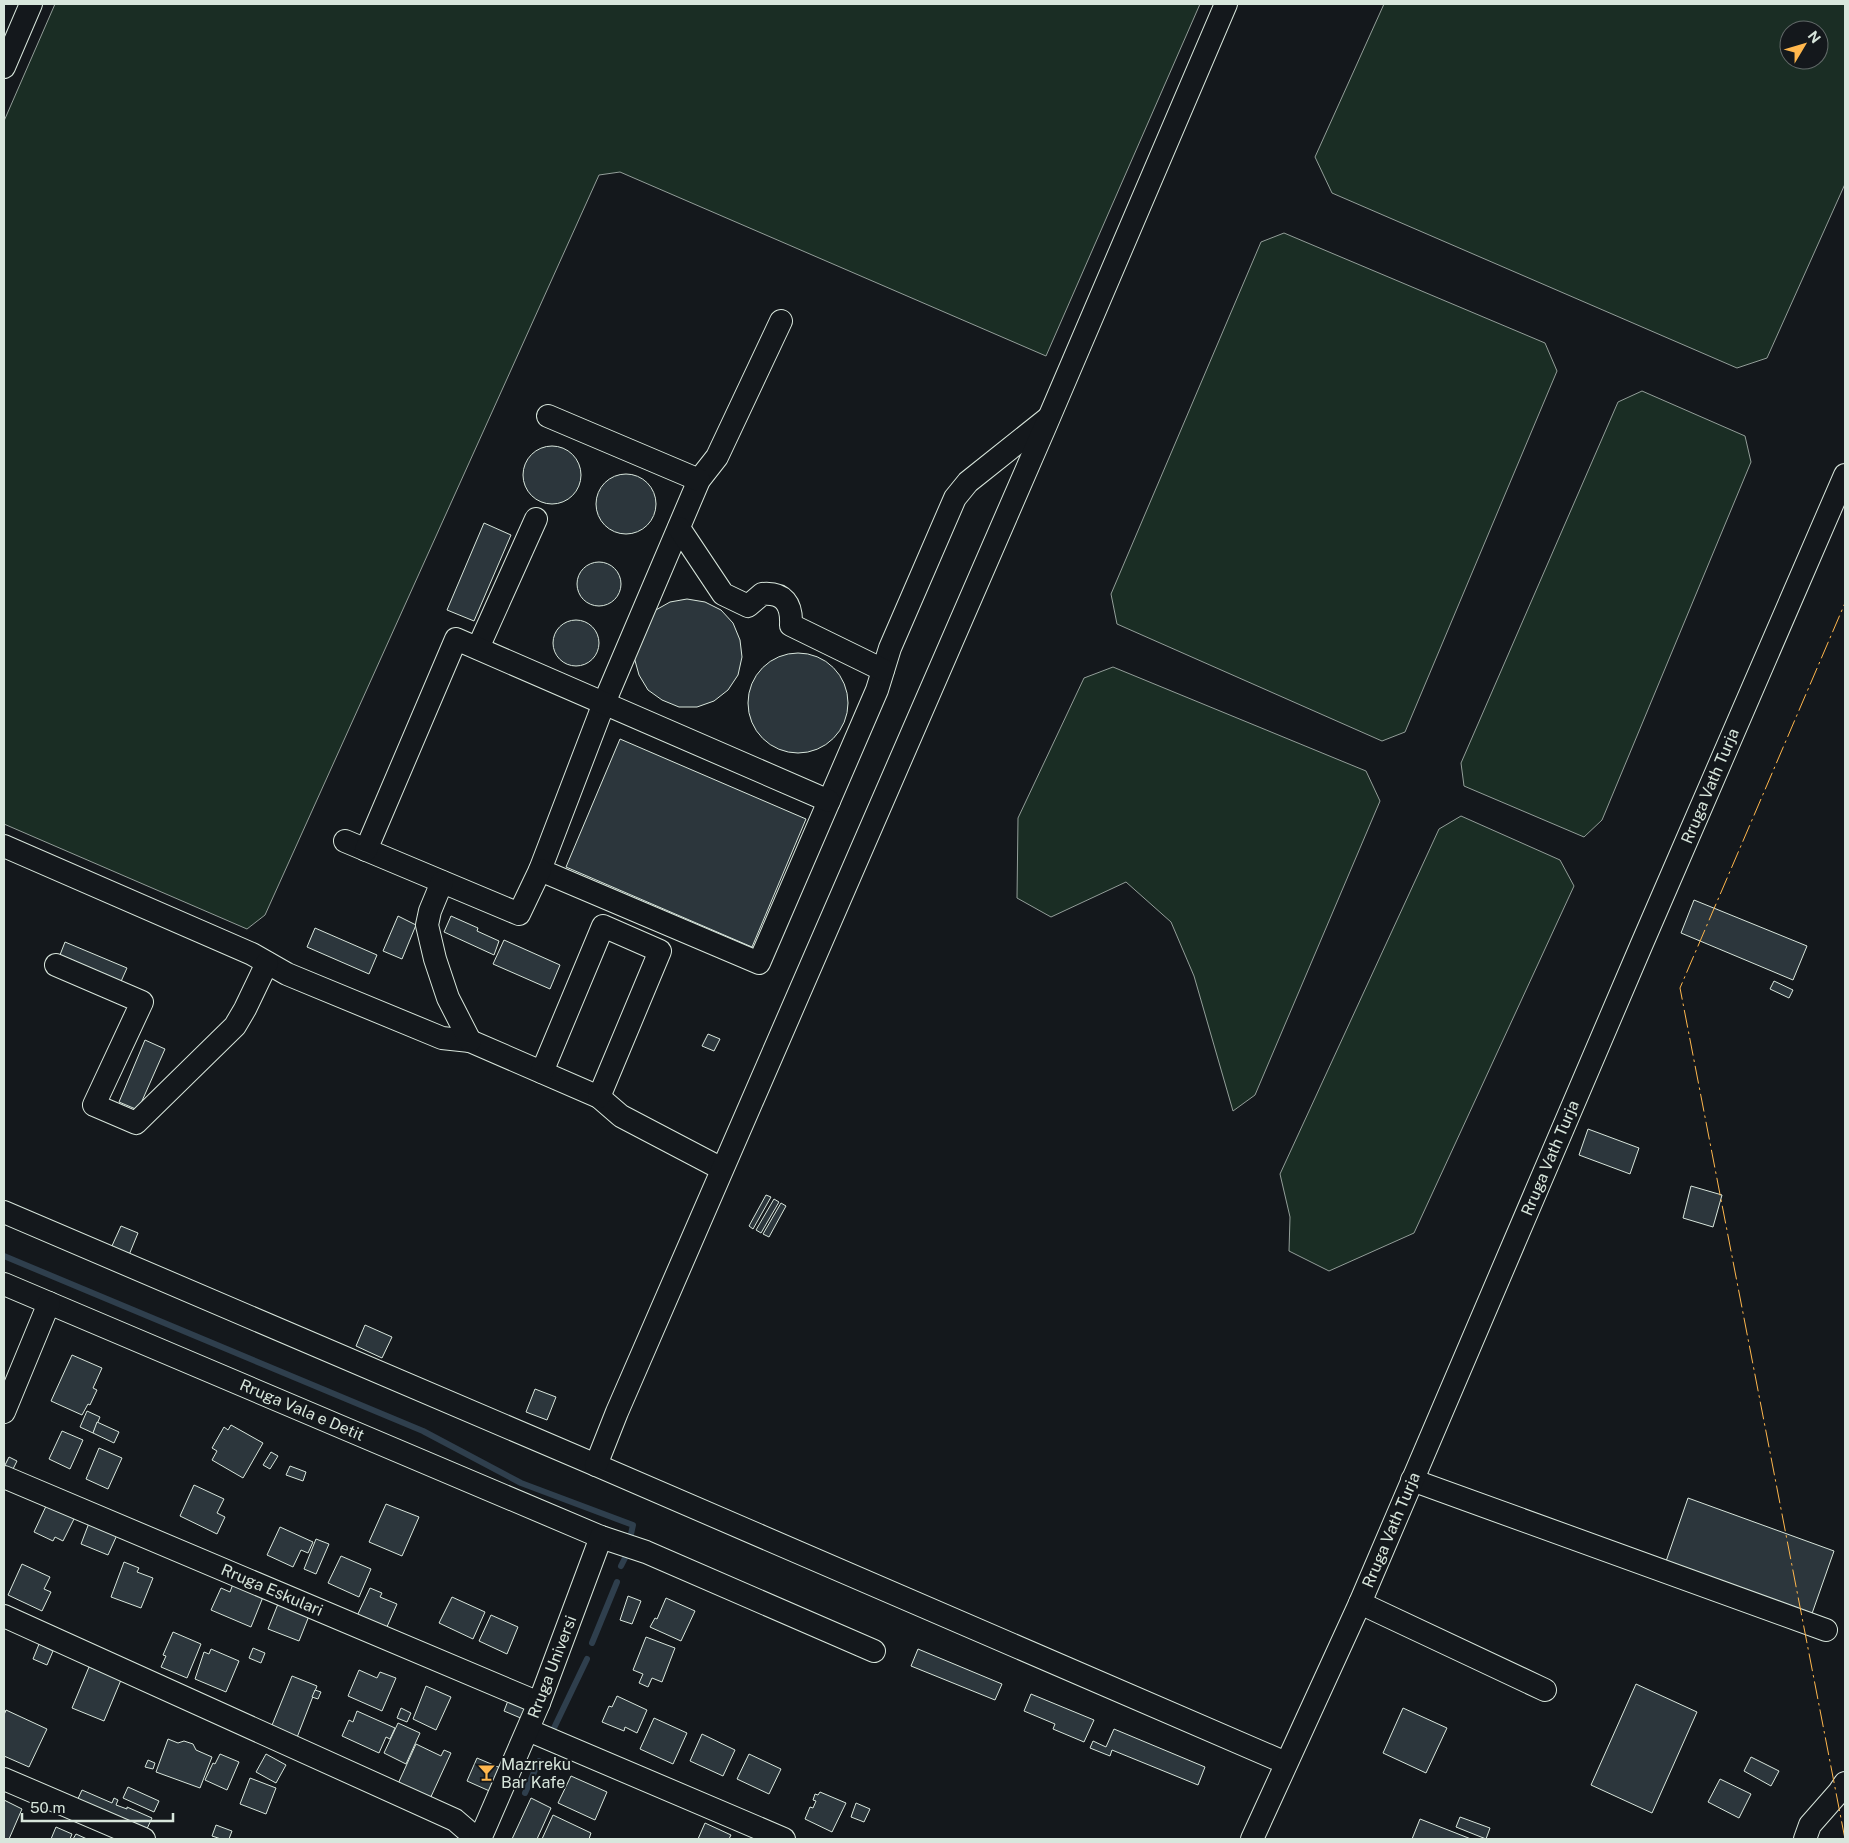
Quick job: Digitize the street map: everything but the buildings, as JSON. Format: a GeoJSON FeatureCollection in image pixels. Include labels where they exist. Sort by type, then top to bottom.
{"type":"FeatureCollection","features":[{"type":"Feature","properties":{"kind":"street"},"geometry":{"type":"LineString","coordinates":[[4,66],[31,4]]}},
{"type":"Feature","properties":{"kind":"street"},"geometry":{"type":"LineString","coordinates":[[596,1465],[722,1169],[1116,264],[1226,4]]}},
{"type":"Feature","properties":{"kind":"street"},"geometry":{"type":"LineString","coordinates":[[346,841],[518,914],[540,870],[604,703],[699,480],[717,457],[781,321]]}},
{"type":"Feature","properties":{"kind":"street"},"geometry":{"type":"LineString","coordinates":[[548,416],[699,480]]}},
{"type":"Feature","properties":{"kind":"street"},"geometry":{"type":"LineString","coordinates":[[540,870],[759,963],[877,690],[890,648],[954,498],[968,482],[1050,417]]}},
{"type":"Feature","properties":{"kind":"street","name":"Rruga Vath Turja"},"geometry":{"type":"LineString","coordinates":[[1252,1839],[1360,1603],[1640,946],[1845,475]]}},
{"type":"Feature","properties":{"kind":"street"},"geometry":{"type":"LineString","coordinates":[[478,648],[536,519]]}},
{"type":"Feature","properties":{"kind":"street"},"geometry":{"type":"LineString","coordinates":[[679,528],[723,594],[748,606],[762,594],[778,595],[785,600],[789,607],[791,625],[883,670]]}},
{"type":"Feature","properties":{"kind":"street"},"geometry":{"type":"LineString","coordinates":[[366,850],[456,639],[829,801]]}},
{"type":"Feature","properties":{"kind":"street"},"geometry":{"type":"LineString","coordinates":[[4,846],[252,954],[287,974],[442,1038],[470,1041],[599,1097],[621,1116],[722,1169]]}},
{"type":"Feature","properties":{"kind":"street"},"geometry":{"type":"LineString","coordinates":[[442,882],[430,911],[427,925],[435,959],[448,998],[470,1041]]}},
{"type":"Feature","properties":{"kind":"street"},"geometry":{"type":"LineString","coordinates":[[542,1072],[603,926],[660,951],[599,1097]]}},
{"type":"Feature","properties":{"kind":"street"},"geometry":{"type":"LineString","coordinates":[[56,965],[142,1002],[94,1105],[136,1123],[235,1026],[246,1009],[268,963]]}},
{"type":"Feature","properties":{"kind":"street"},"geometry":{"type":"LineString","coordinates":[[4,1212],[1286,1763]]}},
{"type":"Feature","properties":{"kind":"street","name":"Rruga Vala e Detit"},"geometry":{"type":"LineString","coordinates":[[4,1284],[601,1536]]}},
{"type":"Feature","properties":{"kind":"street"},"geometry":{"type":"LineString","coordinates":[[4,1412],[49,1303]]}},
{"type":"Feature","properties":{"kind":"street","name":"Rruga Eskulari"},"geometry":{"type":"LineString","coordinates":[[4,1477],[539,1703]]}},
{"type":"Feature","properties":{"kind":"street"},"geometry":{"type":"LineString","coordinates":[[1412,1480],[1826,1630]]}},
{"type":"Feature","properties":{"kind":"street"},"geometry":{"type":"LineString","coordinates":[[601,1536],[646,1552],[874,1651]]}},
{"type":"Feature","properties":{"kind":"street","name":"Rruga Universi"},"geometry":{"type":"LineString","coordinates":[[479,1839],[539,1703],[601,1536]]}},
{"type":"Feature","properties":{"kind":"street"},"geometry":{"type":"LineString","coordinates":[[1360,1603],[1546,1690]]}},
{"type":"Feature","properties":{"kind":"street"},"geometry":{"type":"LineString","coordinates":[[4,1616],[455,1820],[479,1839]]}},
{"type":"Feature","properties":{"kind":"street"},"geometry":{"type":"LineString","coordinates":[[528,1730],[784,1839]]}},
{"type":"Feature","properties":{"kind":"street"},"geometry":{"type":"LineString","coordinates":[[4,1779],[144,1839]]}},
{"type":"Feature","properties":{"kind":"street"},"geometry":{"type":"LineString","coordinates":[[1805,1839],[1810,1825],[1843,1788]]}},
{"type":"Feature","properties":{"kind":"green space"},"geometry":{"type":"Polygon","coordinates":[[[55,4],[1200,4],[1046,356],[620,172],[599,175],[265,915],[247,929],[4,824],[4,121],[55,4]]]}},
{"type":"Feature","properties":{"kind":"green space"},"geometry":{"type":"Polygon","coordinates":[[[1384,4],[1845,4],[1845,184],[1767,358],[1737,368],[1332,193],[1315,157],[1384,4]]]}},
{"type":"Feature","properties":{"kind":"green space"},"geometry":{"type":"Polygon","coordinates":[[[1284,233],[1545,343],[1557,371],[1405,732],[1382,741],[1117,624],[1111,594],[1261,242],[1284,233]]]}},
{"type":"Feature","properties":{"kind":"green space"},"geometry":{"type":"Polygon","coordinates":[[[1642,391],[1745,436],[1751,462],[1602,820],[1584,837],[1464,786],[1461,763],[1618,402],[1642,391]]]}},
{"type":"Feature","properties":{"kind":"green space"},"geometry":{"type":"Polygon","coordinates":[[[1113,667],[1366,771],[1380,801],[1255,1095],[1233,1111],[1194,976],[1171,922],[1126,882],[1051,917],[1017,898],[1018,818],[1084,678],[1113,667]]]}},
{"type":"Feature","properties":{"kind":"green space"},"geometry":{"type":"Polygon","coordinates":[[[1461,816],[1560,860],[1574,886],[1414,1233],[1329,1271],[1289,1251],[1290,1217],[1280,1174],[1439,829],[1461,816]]]}},
{"type":"Feature","properties":{"kind":"waterway"},"geometry":{"type":"LineString","coordinates":[[4,1256],[423,1431],[521,1483],[633,1525],[631,1534]]}},
{"type":"Feature","properties":{"kind":"waterway"},"geometry":{"type":"LineString","coordinates":[[621,1566],[625,1558]]}},
{"type":"Feature","properties":{"kind":"waterway"},"geometry":{"type":"LineString","coordinates":[[592,1643],[617,1582]]}},
{"type":"Feature","properties":{"kind":"waterway"},"geometry":{"type":"LineString","coordinates":[[553,1730],[587,1659]]}},
{"type":"Feature","properties":{"kind":"waterway"},"geometry":{"type":"LineString","coordinates":[[525,1793],[539,1761]]}},
{"type":"Feature","properties":{"kind":"power"},"geometry":{"type":"LineString","coordinates":[[1845,603],[1680,988],[1845,1839]]}},
{"type":"Feature","properties":{"kind":"place","name":"Mazrreku Bar Kafe"},"geometry":{"type":"Point","coordinates":[487,1773]}}]}
